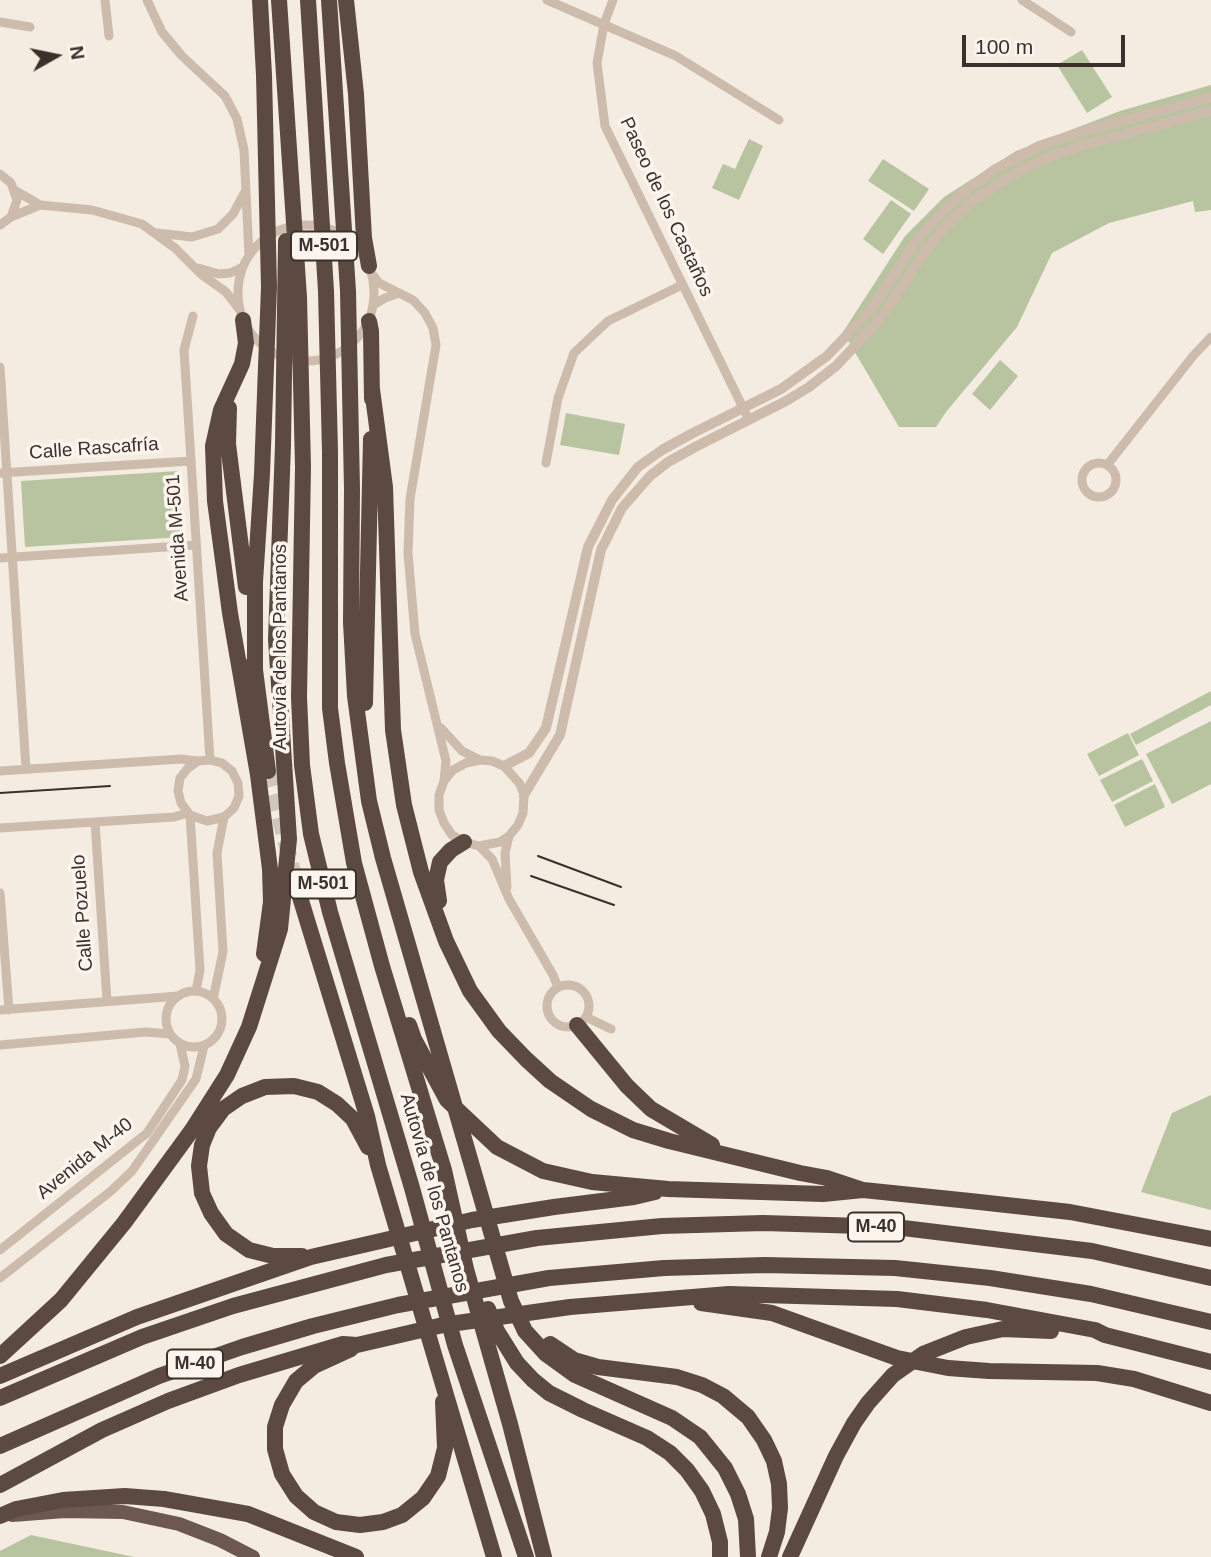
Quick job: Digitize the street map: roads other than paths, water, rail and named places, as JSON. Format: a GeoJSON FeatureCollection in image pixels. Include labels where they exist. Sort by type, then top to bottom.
{"type":"FeatureCollection","features":[{"type":"Feature","properties":{"kind":"highway"},"geometry":{"type":"LineString","coordinates":[[255,672],[255,582],[269,287],[260,0]]}},
{"type":"Feature","properties":{"kind":"highway","name":"Autovía de los Pantanos"},"geometry":{"type":"LineString","coordinates":[[279,0],[299,297],[303,467],[299,697],[302,765],[311,834],[330,912],[412,1188],[455,1345],[526,1557]]}},
{"type":"Feature","properties":{"kind":"highway","name":"Autovía de los Pantanos"},"geometry":{"type":"LineString","coordinates":[[308,0],[327,291],[330,708],[337,763],[354,863],[382,966],[444,1170],[466,1269],[544,1557]]}},
{"type":"Feature","properties":{"kind":"highway"},"geometry":{"type":"LineString","coordinates":[[329,0],[348,291],[352,489],[351,622],[355,696],[369,801],[383,858],[511,1301],[525,1331],[546,1354],[575,1375],[672,1418],[700,1437],[725,1468],[738,1494],[746,1519],[748,1557]]}},
{"type":"Feature","properties":{"kind":"highway"},"geometry":{"type":"LineString","coordinates":[[346,0],[356,94],[364,238],[368,265]]}},
{"type":"Feature","properties":{"kind":"highway"},"geometry":{"type":"LineString","coordinates":[[292,183],[287,205],[286,229],[276,639],[291,889],[367,1116],[378,1164],[494,1557]]}},
{"type":"Feature","properties":{"kind":"highway"},"geometry":{"type":"LineString","coordinates":[[242,315],[246,343],[242,364],[221,410],[214,446],[215,501],[270,869],[271,902],[259,994]]}},
{"type":"Feature","properties":{"kind":"highway"},"geometry":{"type":"LineString","coordinates":[[360,747],[365,721],[372,389],[371,331],[368,319]]}},
{"type":"Feature","properties":{"kind":"highway"},"geometry":{"type":"LineString","coordinates":[[233,385],[228,444],[268,771]]}},
{"type":"Feature","properties":{"kind":"highway"},"geometry":{"type":"LineString","coordinates":[[372,389],[388,529],[389,658],[393,730],[404,805],[421,872],[446,941],[470,991],[499,1031],[550,1081],[591,1109],[633,1130],[827,1178],[863,1190]]}},
{"type":"Feature","properties":{"kind":"highway"},"geometry":{"type":"LineString","coordinates":[[446,941],[436,880],[440,862],[451,850],[472,844]]}},
{"type":"Feature","properties":{"kind":"highway"},"geometry":{"type":"LineString","coordinates":[[0,1356],[61,1300],[124,1223],[227,1075],[249,1027],[291,889]]}},
{"type":"Feature","properties":{"kind":"highway"},"geometry":{"type":"LineString","coordinates":[[382,966],[399,997],[414,1039],[447,1100],[497,1147],[543,1171],[592,1182],[668,1189],[823,1194],[863,1190],[1070,1212],[1211,1239]]}},
{"type":"Feature","properties":{"kind":"highway"},"geometry":{"type":"LineString","coordinates":[[581,1021],[627,1086],[651,1109],[729,1155]]}},
{"type":"Feature","properties":{"kind":"highway"},"geometry":{"type":"LineString","coordinates":[[311,1256],[273,1256],[249,1250],[226,1234],[211,1213],[202,1193],[199,1166],[202,1145],[209,1128],[223,1109],[242,1096],[265,1087],[294,1086],[318,1092],[337,1104],[353,1119],[378,1164]]}},
{"type":"Feature","properties":{"kind":"highway"},"geometry":{"type":"LineString","coordinates":[[444,1170],[473,1267],[497,1331],[517,1363],[549,1393],[648,1438],[670,1453],[702,1491],[713,1514],[720,1542],[720,1557]]}},
{"type":"Feature","properties":{"kind":"highway"},"geometry":{"type":"LineString","coordinates":[[0,1376],[137,1317],[311,1256],[462,1222],[634,1197],[668,1189]]}},
{"type":"Feature","properties":{"kind":"highway","name":"M-40"},"geometry":{"type":"LineString","coordinates":[[0,1398],[142,1337],[233,1306],[386,1265],[537,1238],[662,1226],[762,1223],[895,1227],[1092,1251],[1211,1278]]}},
{"type":"Feature","properties":{"kind":"highway"},"geometry":{"type":"LineString","coordinates":[[500,1259],[520,1307],[537,1333],[574,1360],[598,1367],[677,1377],[702,1385],[723,1396],[748,1417],[774,1461],[779,1484],[777,1532],[769,1557]]}},
{"type":"Feature","properties":{"kind":"highway","name":"M-40"},"geometry":{"type":"LineString","coordinates":[[0,1446],[159,1376],[242,1347],[398,1305],[549,1278],[689,1267],[765,1265],[895,1268],[990,1278],[1091,1294],[1211,1322]]}},
{"type":"Feature","properties":{"kind":"highway"},"geometry":{"type":"LineString","coordinates":[[443,1386],[445,1448],[438,1476],[423,1498],[402,1514],[383,1522],[360,1525],[336,1522],[314,1512],[296,1496],[282,1474],[275,1450],[275,1427],[282,1405],[296,1381],[313,1366],[344,1354],[357,1345],[380,1338],[494,1317],[570,1307],[729,1294],[769,1293],[897,1299],[987,1310],[1095,1329],[1105,1335],[1211,1362]]}},
{"type":"Feature","properties":{"kind":"highway"},"geometry":{"type":"LineString","coordinates":[[660,1300],[772,1313],[897,1358],[948,1368],[1097,1373],[1134,1379],[1211,1402]]}},
{"type":"Feature","properties":{"kind":"highway"},"geometry":{"type":"LineString","coordinates":[[790,1557],[854,1423],[894,1375],[923,1354],[966,1337],[1003,1329],[1035,1329],[1094,1339],[1105,1335]]}},
{"type":"Feature","properties":{"kind":"highway"},"geometry":{"type":"LineString","coordinates":[[0,1485],[102,1430],[168,1401],[239,1375],[343,1344],[357,1345]]}},
{"type":"Feature","properties":{"kind":"highway"},"geometry":{"type":"LineString","coordinates":[[2,1516],[16,1509],[63,1500],[125,1496],[164,1499],[248,1514],[356,1557]]}},
{"type":"Feature","properties":{"kind":"highway"},"geometry":{"type":"LineString","coordinates":[[2,1516],[65,1511],[123,1512],[179,1524],[220,1539],[253,1557]]}},
{"type":"Feature","properties":{"kind":"street"},"geometry":{"type":"LineString","coordinates":[[106,0],[109,36]]}},
{"type":"Feature","properties":{"kind":"street"},"geometry":{"type":"LineString","coordinates":[[147,0],[162,32],[225,96],[237,119],[243,150],[248,256]]}},
{"type":"Feature","properties":{"kind":"street"},"geometry":{"type":"LineString","coordinates":[[547,0],[676,56],[779,120]]}},
{"type":"Feature","properties":{"kind":"street","name":"Paseo de los Castaños"},"geometry":{"type":"LineString","coordinates":[[613,0],[604,24],[597,63],[605,126],[749,420]]}},
{"type":"Feature","properties":{"kind":"street"},"geometry":{"type":"LineString","coordinates":[[1022,0],[1071,32]]}},
{"type":"Feature","properties":{"kind":"street"},"geometry":{"type":"LineString","coordinates":[[0,22],[30,27]]}},
{"type":"Feature","properties":{"kind":"street"},"geometry":{"type":"LineString","coordinates":[[504,766],[529,753],[546,728],[588,547],[612,500],[638,467],[662,450],[803,375],[834,349],[870,311],[917,240],[942,212],[994,170],[1039,146],[1211,97]]}},
{"type":"Feature","properties":{"kind":"street"},"geometry":{"type":"LineString","coordinates":[[524,796],[560,734],[601,550],[622,508],[650,476],[668,462],[808,387],[849,353],[881,318],[936,238],[974,200],[995,186],[1044,159],[1084,145],[1211,111]]}},
{"type":"Feature","properties":{"kind":"street"},"geometry":{"type":"LineString","coordinates":[[0,174],[16,191],[40,205],[92,210],[125,217],[156,233],[226,292],[253,336],[268,350],[287,359],[308,362],[329,358],[348,348],[385,298],[399,293]]}},
{"type":"Feature","properties":{"kind":"street"},"geometry":{"type":"LineString","coordinates":[[11,217],[15,209],[16,191]]}},
{"type":"Feature","properties":{"kind":"street"},"geometry":{"type":"LineString","coordinates":[[156,233],[192,237],[218,229],[233,214],[245,191]]}},
{"type":"Feature","properties":{"kind":"street"},"geometry":{"type":"LineString","coordinates":[[0,225],[11,217],[40,205]]}},
{"type":"Feature","properties":{"kind":"street"},"geometry":{"type":"LineString","coordinates":[[242,315],[239,281],[248,256],[261,241],[277,230],[315,225],[334,230],[350,240],[379,284],[413,300],[425,313],[433,328],[436,345],[410,499],[408,553],[415,634],[446,761],[439,795],[439,810],[453,835],[472,844],[492,859],[509,899],[558,987]]}},
{"type":"Feature","properties":{"kind":"street"},"geometry":{"type":"LineString","coordinates":[[192,265],[219,274],[230,273],[243,267]]}},
{"type":"Feature","properties":{"kind":"street"},"geometry":{"type":"LineString","coordinates":[[368,265],[368,319]]}},
{"type":"Feature","properties":{"kind":"street"},"geometry":{"type":"LineString","coordinates":[[546,463],[558,398],[575,353],[608,321],[682,285]]}},
{"type":"Feature","properties":{"kind":"street","name":"Avenida M-501"},"geometry":{"type":"LineString","coordinates":[[193,316],[184,350],[210,760]]}},
{"type":"Feature","properties":{"kind":"street"},"geometry":{"type":"LineString","coordinates":[[1108,464],[1211,337]]}},
{"type":"Feature","properties":{"kind":"street"},"geometry":{"type":"LineString","coordinates":[[0,367],[4,472],[13,558],[26,769]]}},
{"type":"Feature","properties":{"kind":"street","name":"Calle Rascafría"},"geometry":{"type":"LineString","coordinates":[[4,472],[191,461]]}},
{"type":"Feature","properties":{"kind":"street"},"geometry":{"type":"LineString","coordinates":[[1090,464],[1108,464],[1115,473],[1114,489],[1100,497],[1090,494],[1082,485],[1083,473],[1090,464]]}},
{"type":"Feature","properties":{"kind":"street"},"geometry":{"type":"LineString","coordinates":[[0,558],[196,545]]}},
{"type":"Feature","properties":{"kind":"street"},"geometry":{"type":"LineString","coordinates":[[438,724],[462,751],[480,760]]}},
{"type":"Feature","properties":{"kind":"street"},"geometry":{"type":"LineString","coordinates":[[0,771],[181,759],[210,760],[222,763],[232,771],[238,783],[239,796],[234,808],[224,817],[207,821],[189,814],[0,828]]}},
{"type":"Feature","properties":{"kind":"street"},"geometry":{"type":"LineString","coordinates":[[444,781],[460,766],[480,760],[504,766],[520,784],[524,796],[523,813],[518,825],[509,836],[490,845],[472,844]]}},
{"type":"Feature","properties":{"kind":"street"},"geometry":{"type":"LineString","coordinates":[[196,991],[201,970],[189,814],[181,803],[178,791],[180,778],[198,761]]}},
{"type":"Feature","properties":{"kind":"street"},"geometry":{"type":"LineString","coordinates":[[213,999],[223,952],[217,853],[224,817]]}},
{"type":"Feature","properties":{"kind":"street","name":"Calle Pozuelo"},"geometry":{"type":"LineString","coordinates":[[95,822],[107,1000]]}},
{"type":"Feature","properties":{"kind":"street"},"geometry":{"type":"LineString","coordinates":[[509,836],[505,853],[509,899]]}},
{"type":"Feature","properties":{"kind":"street"},"geometry":{"type":"LineString","coordinates":[[0,893],[4,1010],[179,996],[196,991],[213,999],[221,1011],[222,1025],[216,1038],[204,1046],[192,1048],[180,1044],[170,1034],[166,1020],[169,1006],[179,996]]}},
{"type":"Feature","properties":{"kind":"street"},"geometry":{"type":"LineString","coordinates":[[568,985],[578,988],[584,993],[589,1009],[581,1021],[566,1028],[556,1024],[548,1016],[546,1005],[550,995],[558,987],[568,985]]}},
{"type":"Feature","properties":{"kind":"street"},"geometry":{"type":"LineString","coordinates":[[581,1021],[611,1029]]}},
{"type":"Feature","properties":{"kind":"street"},"geometry":{"type":"LineString","coordinates":[[0,1045],[146,1032],[170,1034]]}},
{"type":"Feature","properties":{"kind":"street","name":"Avenida M-40"},"geometry":{"type":"LineString","coordinates":[[0,1250],[147,1133],[182,1080],[185,1066],[180,1044]]}},
{"type":"Feature","properties":{"kind":"street","name":"Avenida M-40"},"geometry":{"type":"LineString","coordinates":[[0,1278],[111,1191],[132,1171],[196,1079],[204,1046]]}},
{"type":"Feature","properties":{"kind":"tunnel"},"geometry":{"type":"LineString","coordinates":[[268,771],[296,884]]}},
{"type":"Feature","properties":{"kind":"tram line"},"geometry":{"type":"LineString","coordinates":[[0,793],[110,786]]}},
{"type":"Feature","properties":{"kind":"tram line"},"geometry":{"type":"LineString","coordinates":[[538,856],[621,887]]}},
{"type":"Feature","properties":{"kind":"tram line"},"geometry":{"type":"LineString","coordinates":[[531,876],[614,905]]}}]}
